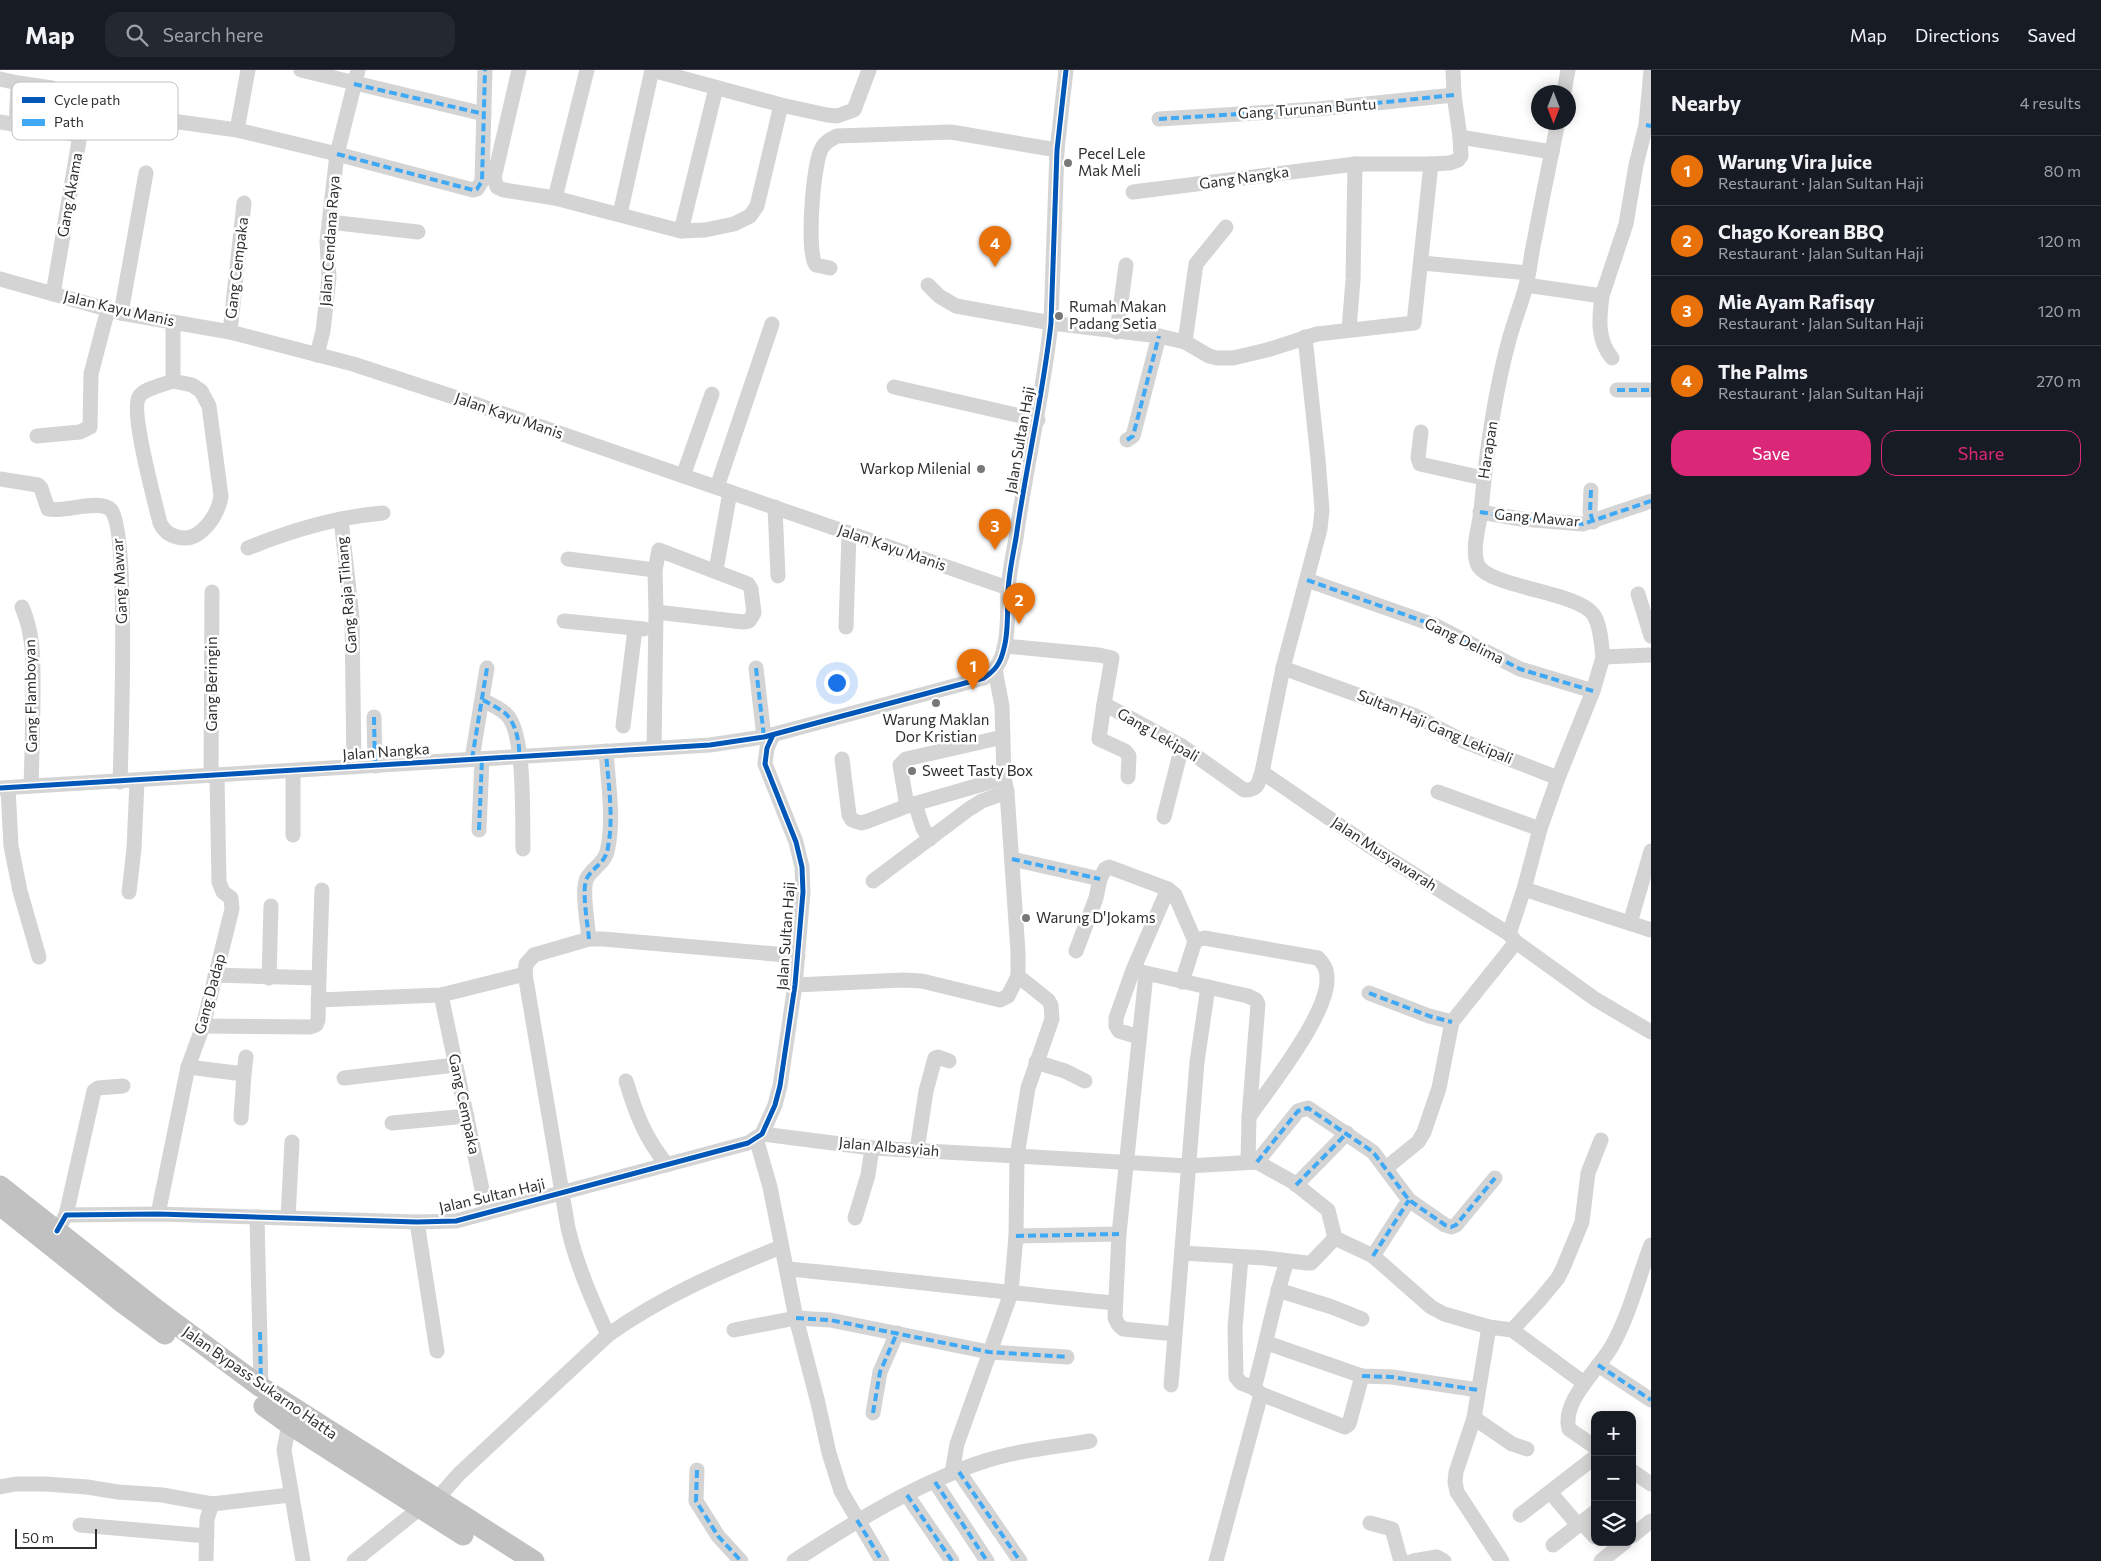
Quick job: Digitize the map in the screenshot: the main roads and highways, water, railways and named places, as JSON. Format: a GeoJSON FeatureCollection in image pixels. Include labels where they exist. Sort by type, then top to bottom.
{"type":"FeatureCollection","features":[{"type":"Feature","properties":{"kind":"highway","name":"Jalan Bypass Sukarno Hatta"},"geometry":{"type":"LineString","coordinates":[[0,1186],[62,1223],[193,1337],[506,1561]]}},
{"type":"Feature","properties":{"kind":"highway","name":"Jalan Bypass Sukarno Hatta"},"geometry":{"type":"LineString","coordinates":[[3,1210],[123,1303],[289,1424],[428,1504],[534,1561]]}},
{"type":"Feature","properties":{"kind":"place","name":"Pecel Lele Mak Meli"},"geometry":{"type":"Point","coordinates":[1068,163]}},
{"type":"Feature","properties":{"kind":"place","name":"The Palms"},"geometry":{"type":"Point","coordinates":[995,267]}},
{"type":"Feature","properties":{"kind":"place","name":"Rumah Makan Padang Setia"},"geometry":{"type":"Point","coordinates":[1059,316]}},
{"type":"Feature","properties":{"kind":"place","name":"Warkop Milenial"},"geometry":{"type":"Point","coordinates":[981,469]}},
{"type":"Feature","properties":{"kind":"place","name":"Mie Ayam Rafisqy"},"geometry":{"type":"Point","coordinates":[995,550]}},
{"type":"Feature","properties":{"kind":"place","name":"Chago Korean BBQ"},"geometry":{"type":"Point","coordinates":[1019,624]}},
{"type":"Feature","properties":{"kind":"place","name":"Warung Vira Juice"},"geometry":{"type":"Point","coordinates":[973,690]}},
{"type":"Feature","properties":{"kind":"place","name":"Warung Maklan Dor Kristian"},"geometry":{"type":"Point","coordinates":[936,703]}},
{"type":"Feature","properties":{"kind":"place","name":"Sweet Tasty Box"},"geometry":{"type":"Point","coordinates":[912,771]}},
{"type":"Feature","properties":{"kind":"place","name":"Warung D'Jokams"},"geometry":{"type":"Point","coordinates":[1026,918]}}]}
